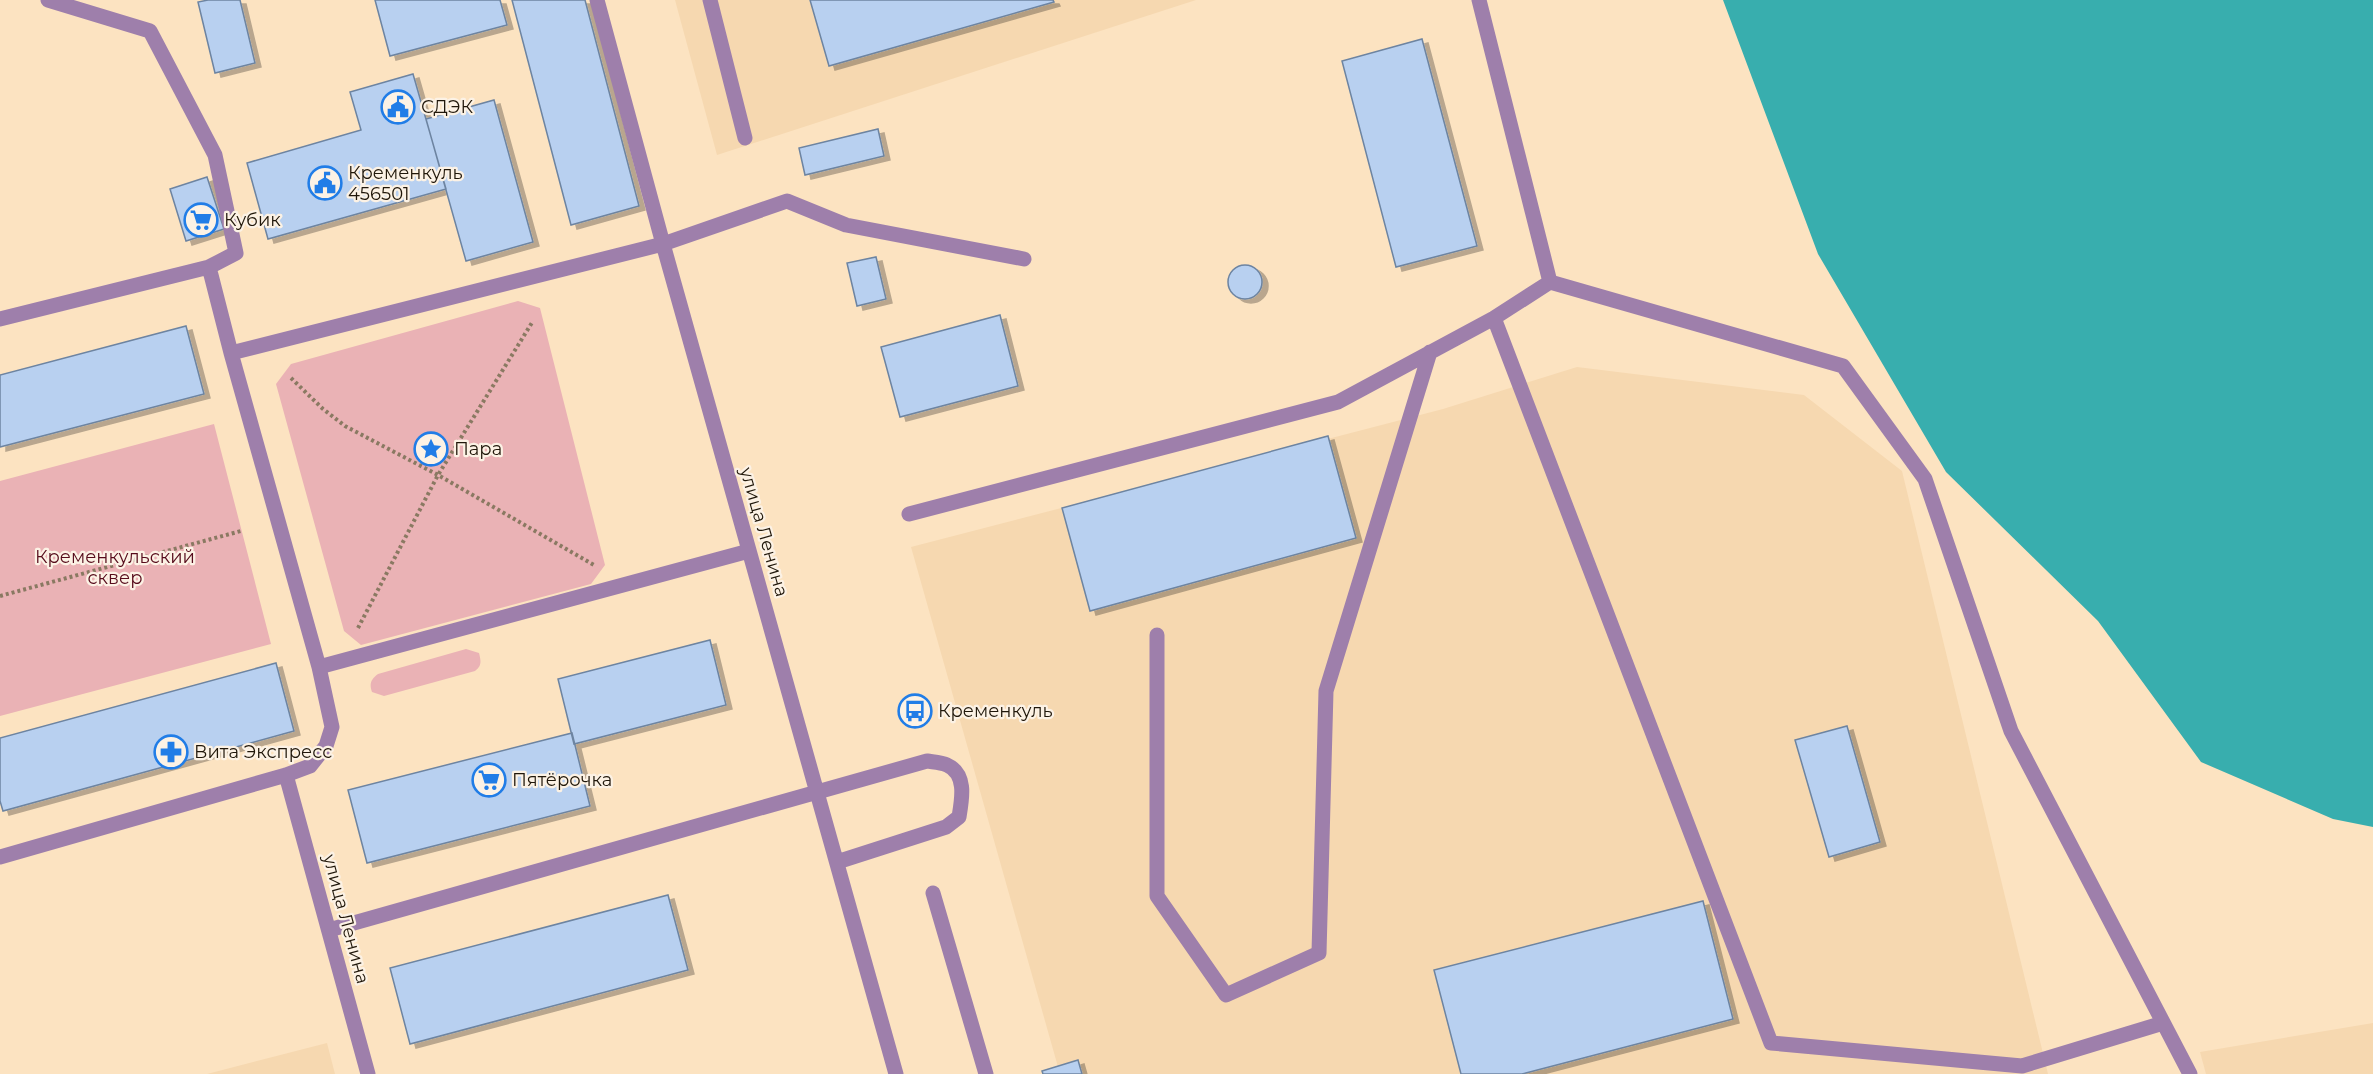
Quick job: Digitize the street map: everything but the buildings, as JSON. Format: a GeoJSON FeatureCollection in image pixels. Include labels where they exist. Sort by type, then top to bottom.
{"type":"FeatureCollection","features":[{"type":"Feature","properties":{"kind":"street"},"geometry":{"type":"LineString","coordinates":[[0,320],[209,267],[236,253],[215,155],[150,31],[48,0]]}},
{"type":"Feature","properties":{"kind":"street","name":"улица Ленина"},"geometry":{"type":"LineString","coordinates":[[597,0],[663,244],[896,1074]]}},
{"type":"Feature","properties":{"kind":"street"},"geometry":{"type":"LineString","coordinates":[[710,0],[745,138]]}},
{"type":"Feature","properties":{"kind":"street"},"geometry":{"type":"LineString","coordinates":[[1479,0],[1550,282]]}},
{"type":"Feature","properties":{"kind":"street"},"geometry":{"type":"LineString","coordinates":[[231,353],[663,244],[788,201],[846,225],[1024,259]]}},
{"type":"Feature","properties":{"kind":"street"},"geometry":{"type":"LineString","coordinates":[[0,857],[286,775],[310,766],[326,746],[332,727],[318,668],[209,267]]}},
{"type":"Feature","properties":{"kind":"street"},"geometry":{"type":"LineString","coordinates":[[909,514],[1338,402],[1494,318],[1550,282],[1843,366],[1925,479],[2011,731],[2190,1074]]}},
{"type":"Feature","properties":{"kind":"street"},"geometry":{"type":"LineString","coordinates":[[1494,318],[1771,1043],[2022,1066],[2163,1023]]}},
{"type":"Feature","properties":{"kind":"street"},"geometry":{"type":"LineString","coordinates":[[1157,635],[1157,896],[1226,995],[1319,953],[1326,690],[1430,352]]}},
{"type":"Feature","properties":{"kind":"street"},"geometry":{"type":"LineString","coordinates":[[318,668],[749,552]]}},
{"type":"Feature","properties":{"kind":"street"},"geometry":{"type":"LineString","coordinates":[[329,930],[927,761],[947,765],[958,775],[963,795],[959,817],[946,827],[837,862]]}},
{"type":"Feature","properties":{"kind":"street","name":"улица Ленина"},"geometry":{"type":"LineString","coordinates":[[286,775],[368,1074]]}},
{"type":"Feature","properties":{"kind":"street"},"geometry":{"type":"LineString","coordinates":[[933,893],[986,1074]]}},
{"type":"Feature","properties":{"kind":"path"},"geometry":{"type":"LineString","coordinates":[[356,631],[438,475],[533,321]]}},
{"type":"Feature","properties":{"kind":"path"},"geometry":{"type":"LineString","coordinates":[[291,378],[323,409],[345,426],[438,475],[597,567]]}},
{"type":"Feature","properties":{"kind":"path"},"geometry":{"type":"LineString","coordinates":[[0,596],[242,531]]}},
{"type":"Feature","properties":{"kind":"shaded area"},"geometry":{"type":"Polygon","coordinates":[[[675,0],[1196,0],[717,155],[675,0]]]}},
{"type":"Feature","properties":{"kind":"shaded area"},"geometry":{"type":"Polygon","coordinates":[[[1577,367],[1804,395],[1902,471],[2048,1074],[1060,1074],[911,547],[1443,409],[1577,367]]]}},
{"type":"Feature","properties":{"kind":"shaded area"},"geometry":{"type":"Polygon","coordinates":[[[2373,1023],[2373,1074],[2206,1074],[2200,1052],[2373,1023]]]}},
{"type":"Feature","properties":{"kind":"shaded area"},"geometry":{"type":"Polygon","coordinates":[[[327,1043],[335,1074],[207,1074],[327,1043]]]}},
{"type":"Feature","properties":{"kind":"green space"},"geometry":{"type":"Polygon","coordinates":[[[518,301],[540,308],[605,565],[591,584],[361,645],[344,631],[276,384],[291,364],[518,301]]]}},
{"type":"Feature","properties":{"kind":"green space","name":"Кременкульский сквер"},"geometry":{"type":"Polygon","coordinates":[[[214,424],[271,644],[0,716],[0,481],[214,424]]]}},
{"type":"Feature","properties":{"kind":"green space"},"geometry":{"type":"Polygon","coordinates":[[[466,649],[479,653],[480,663],[475,671],[384,696],[372,692],[371,682],[378,674],[466,649]]]}},
{"type":"Feature","properties":{"kind":"water"},"geometry":{"type":"Polygon","coordinates":[[[1723,0],[2373,0],[2373,827],[2333,819],[2201,762],[2098,621],[1946,472],[1818,254],[1723,0]]]}},
{"type":"Feature","properties":{"kind":"place","name":"СДЭК"},"geometry":{"type":"Point","coordinates":[398,107]}},
{"type":"Feature","properties":{"kind":"place","name":"Кременкуль 456501"},"geometry":{"type":"Point","coordinates":[325,183]}},
{"type":"Feature","properties":{"kind":"place","name":"Кубик"},"geometry":{"type":"Point","coordinates":[201,220]}},
{"type":"Feature","properties":{"kind":"place","name":"Пара"},"geometry":{"type":"Point","coordinates":[431,449]}},
{"type":"Feature","properties":{"kind":"place","name":"Кременкуль"},"geometry":{"type":"Point","coordinates":[915,711]}},
{"type":"Feature","properties":{"kind":"place","name":"Вита Экспресс"},"geometry":{"type":"Point","coordinates":[171,752]}},
{"type":"Feature","properties":{"kind":"place","name":"Пятёрочка"},"geometry":{"type":"Point","coordinates":[489,780]}}]}
